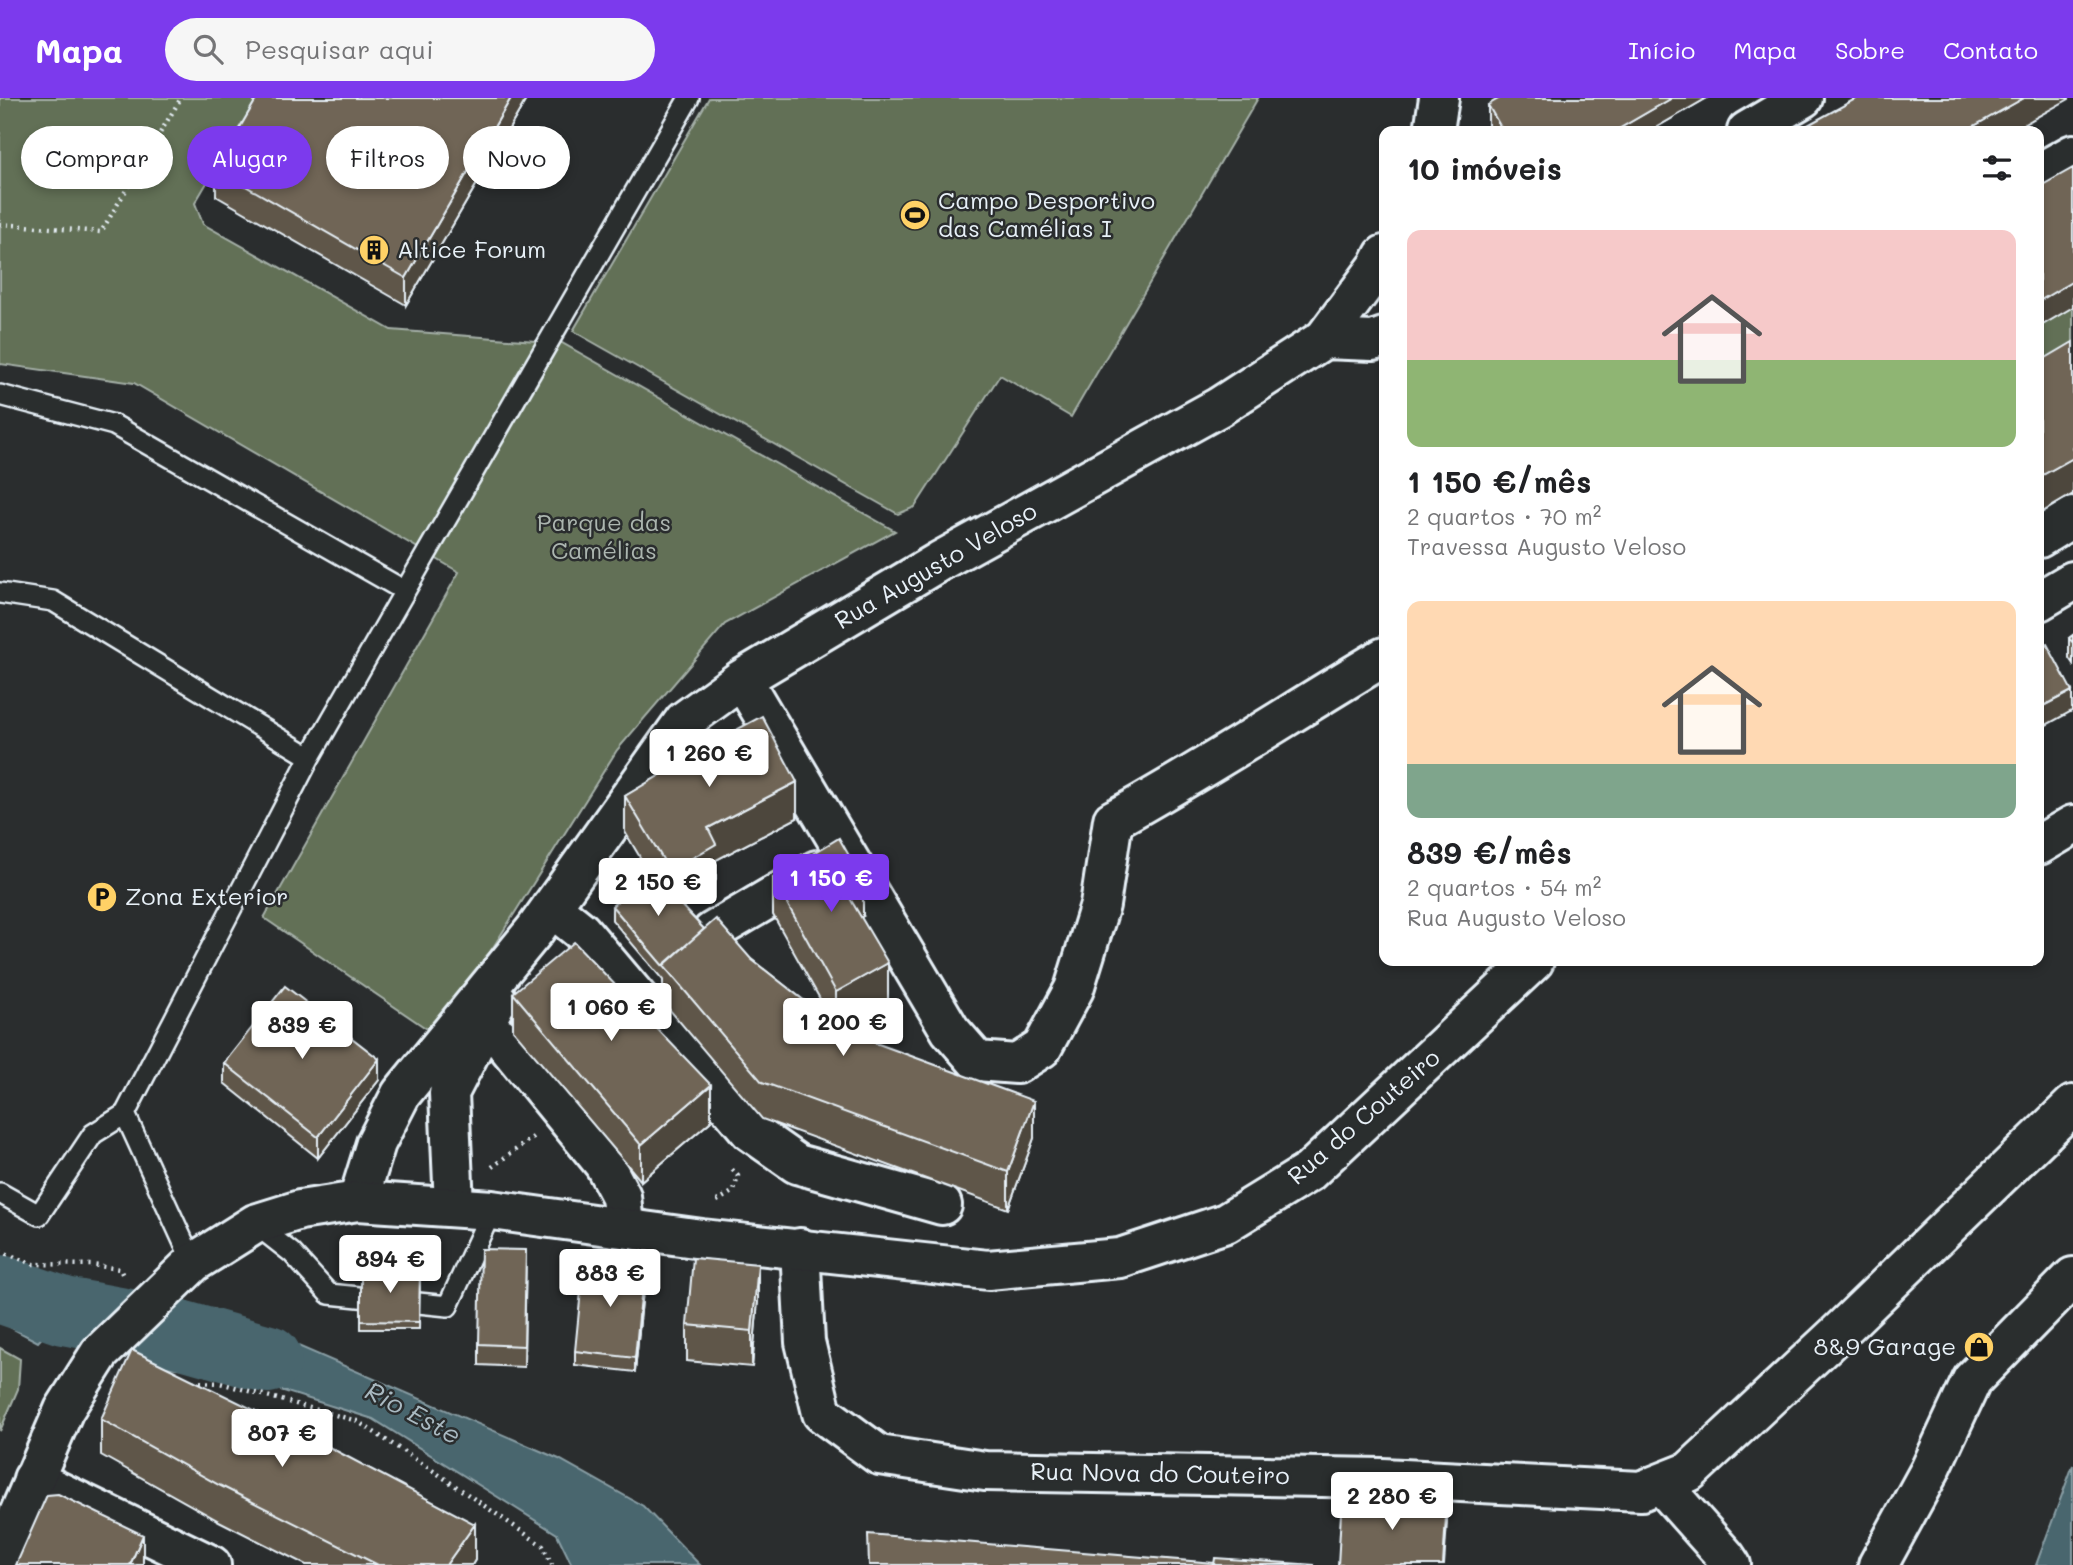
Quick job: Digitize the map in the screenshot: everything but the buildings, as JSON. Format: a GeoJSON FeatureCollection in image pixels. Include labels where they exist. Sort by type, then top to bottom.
{"type":"FeatureCollection","features":[{"type":"Feature","properties":{"kind":"street"},"geometry":{"type":"LineString","coordinates":[[1435,126],[1439,98]]}},
{"type":"Feature","properties":{"kind":"street"},"geometry":{"type":"LineString","coordinates":[[1755,126],[1803,98]]}},
{"type":"Feature","properties":{"kind":"street"},"geometry":{"type":"LineString","coordinates":[[2044,170],[2073,154]]}},
{"type":"Feature","properties":{"kind":"street","name":"Rua Augusto Veloso"},"geometry":{"type":"LineString","coordinates":[[358,1201],[376,1143],[401,1094],[543,918],[684,721],[742,679],[940,561],[1219,407],[1324,339],[1379,265]]}},
{"type":"Feature","properties":{"kind":"street"},"geometry":{"type":"LineString","coordinates":[[1324,339],[1373,341],[1379,339]]}},
{"type":"Feature","properties":{"kind":"street"},"geometry":{"type":"LineString","coordinates":[[2044,535],[2073,516]]}},
{"type":"Feature","properties":{"kind":"street"},"geometry":{"type":"LineString","coordinates":[[2044,598],[2073,581]]}},
{"type":"Feature","properties":{"kind":"street"},"geometry":{"type":"LineString","coordinates":[[742,679],[950,1030],[977,1061],[1017,1063],[1042,1048],[1074,989],[1100,905],[1113,820],[1186,780],[1296,709],[1379,660]]}},
{"type":"Feature","properties":{"kind":"street"},"geometry":{"type":"LineString","coordinates":[[2044,842],[2073,825]]}},
{"type":"Feature","properties":{"kind":"street"},"geometry":{"type":"LineString","coordinates":[[712,932],[846,853]]}},
{"type":"Feature","properties":{"kind":"street"},"geometry":{"type":"LineString","coordinates":[[543,918],[581,931],[750,1131],[797,1164],[943,1205]]}},
{"type":"Feature","properties":{"kind":"street","name":"Rua Augusto Veloso"},"geometry":{"type":"LineString","coordinates":[[454,1206],[449,1093],[543,918]]}},
{"type":"Feature","properties":{"kind":"street","name":"Rua do Couteiro"},"geometry":{"type":"LineString","coordinates":[[0,1558],[64,1410],[95,1360],[113,1341],[136,1293],[193,1263],[254,1224],[300,1210],[358,1201],[492,1210],[625,1226],[702,1239],[988,1270],[1120,1258],[1226,1223],[1309,1172],[1529,966]]}},
{"type":"Feature","properties":{"kind":"street"},"geometry":{"type":"LineString","coordinates":[[476,1039],[487,1033],[500,1037],[604,1164],[621,1196],[625,1226]]}},
{"type":"Feature","properties":{"kind":"street","name":"Rua Nova do Couteiro"},"geometry":{"type":"LineString","coordinates":[[800,1248],[805,1342],[822,1413],[879,1455],[985,1471],[1382,1478],[1641,1491],[1689,1472],[1838,1334],[2073,1105]]}},
{"type":"Feature","properties":{"kind":"street"},"geometry":{"type":"LineString","coordinates":[[1878,1565],[1930,1470],[1972,1380],[2073,1277]]}},
{"type":"Feature","properties":{"kind":"street"},"geometry":{"type":"LineString","coordinates":[[33,1479],[211,1565]]}},
{"type":"Feature","properties":{"kind":"street"},"geometry":{"type":"LineString","coordinates":[[1661,1484],[1731,1565]]}},
{"type":"Feature","properties":{"kind":"lane"},"geometry":{"type":"LineString","coordinates":[[0,1193],[39,1214],[93,1134],[125,1114],[310,757],[689,98]]}},
{"type":"Feature","properties":{"kind":"lane"},"geometry":{"type":"LineString","coordinates":[[0,395],[114,425],[405,591]]}},
{"type":"Feature","properties":{"kind":"lane"},"geometry":{"type":"LineString","coordinates":[[0,593],[53,601],[310,757]]}},
{"type":"Feature","properties":{"kind":"lane"},"geometry":{"type":"LineString","coordinates":[[125,1114],[193,1263]]}},
{"type":"Feature","properties":{"kind":"lane"},"geometry":{"type":"LineString","coordinates":[[254,1224],[292,1253],[329,1294],[448,1306],[492,1210]]}},
{"type":"Feature","properties":{"kind":"path"},"geometry":{"type":"LineString","coordinates":[[0,224],[101,232],[181,98]]}},
{"type":"Feature","properties":{"kind":"path"},"geometry":{"type":"LineString","coordinates":[[486,1164],[490,1168],[562,1116]]}},
{"type":"Feature","properties":{"kind":"path"},"geometry":{"type":"LineString","coordinates":[[707,1207],[734,1191],[738,1176]]}},
{"type":"Feature","properties":{"kind":"path"},"geometry":{"type":"LineString","coordinates":[[0,1251],[33,1264],[92,1265],[120,1269],[136,1293]]}},
{"type":"Feature","properties":{"kind":"path"},"geometry":{"type":"LineString","coordinates":[[188,1381],[220,1383],[357,1421],[543,1546],[552,1565]]}},
{"type":"Feature","properties":{"kind":"green space","name":"Parque das Camélias"},"geometry":{"type":"Polygon","coordinates":[[[0,98],[257,98],[240,126],[187,126],[187,189],[203,189],[195,203],[203,224],[391,330],[562,343],[895,531],[725,624],[617,750],[460,1000],[433,1033],[264,918],[459,572],[134,383],[0,364],[0,98]]]}},
{"type":"Feature","properties":{"kind":"green space","name":"Campo Desportivo das Camélias I"},"geometry":{"type":"Polygon","coordinates":[[[709,98],[1258,98],[1071,417],[1000,375],[915,507],[898,514],[573,331],[709,98]]]}},
{"type":"Feature","properties":{"kind":"green space"},"geometry":{"type":"Polygon","coordinates":[[[2073,307],[2073,379],[2044,395],[2044,324],[2073,307]]]}},
{"type":"Feature","properties":{"kind":"green space"},"geometry":{"type":"Polygon","coordinates":[[[0,1348],[20,1359],[18,1389],[0,1431],[0,1348]]]}},
{"type":"Feature","properties":{"kind":"water"},"geometry":{"type":"Polygon","coordinates":[[[0,1265],[91,1284],[38,1342],[0,1322],[0,1265]]]}},
{"type":"Feature","properties":{"kind":"water"},"geometry":{"type":"Polygon","coordinates":[[[213,1309],[559,1459],[643,1506],[700,1565],[572,1565],[557,1534],[373,1419],[226,1373],[137,1364],[213,1309]]]}},
{"type":"Feature","properties":{"kind":"water"},"geometry":{"type":"Polygon","coordinates":[[[2073,1465],[2073,1565],[2036,1565],[2073,1465]]]}},
{"type":"Feature","properties":{"kind":"waterway","name":"Rio Este"},"geometry":{"type":"LineString","coordinates":[[0,1289],[64,1311],[162,1329],[268,1359]]}},
{"type":"Feature","properties":{"kind":"place","name":"Campo Desportivo das Camélias I"},"geometry":{"type":"Point","coordinates":[915,215]}},
{"type":"Feature","properties":{"kind":"place","name":"Altice Forum"},"geometry":{"type":"Point","coordinates":[374,250]}},
{"type":"Feature","properties":{"kind":"place","name":"Zona Exterior"},"geometry":{"type":"Point","coordinates":[102,897]}},
{"type":"Feature","properties":{"kind":"place","name":"8&9 Garage"},"geometry":{"type":"Point","coordinates":[1979,1347]}}]}
